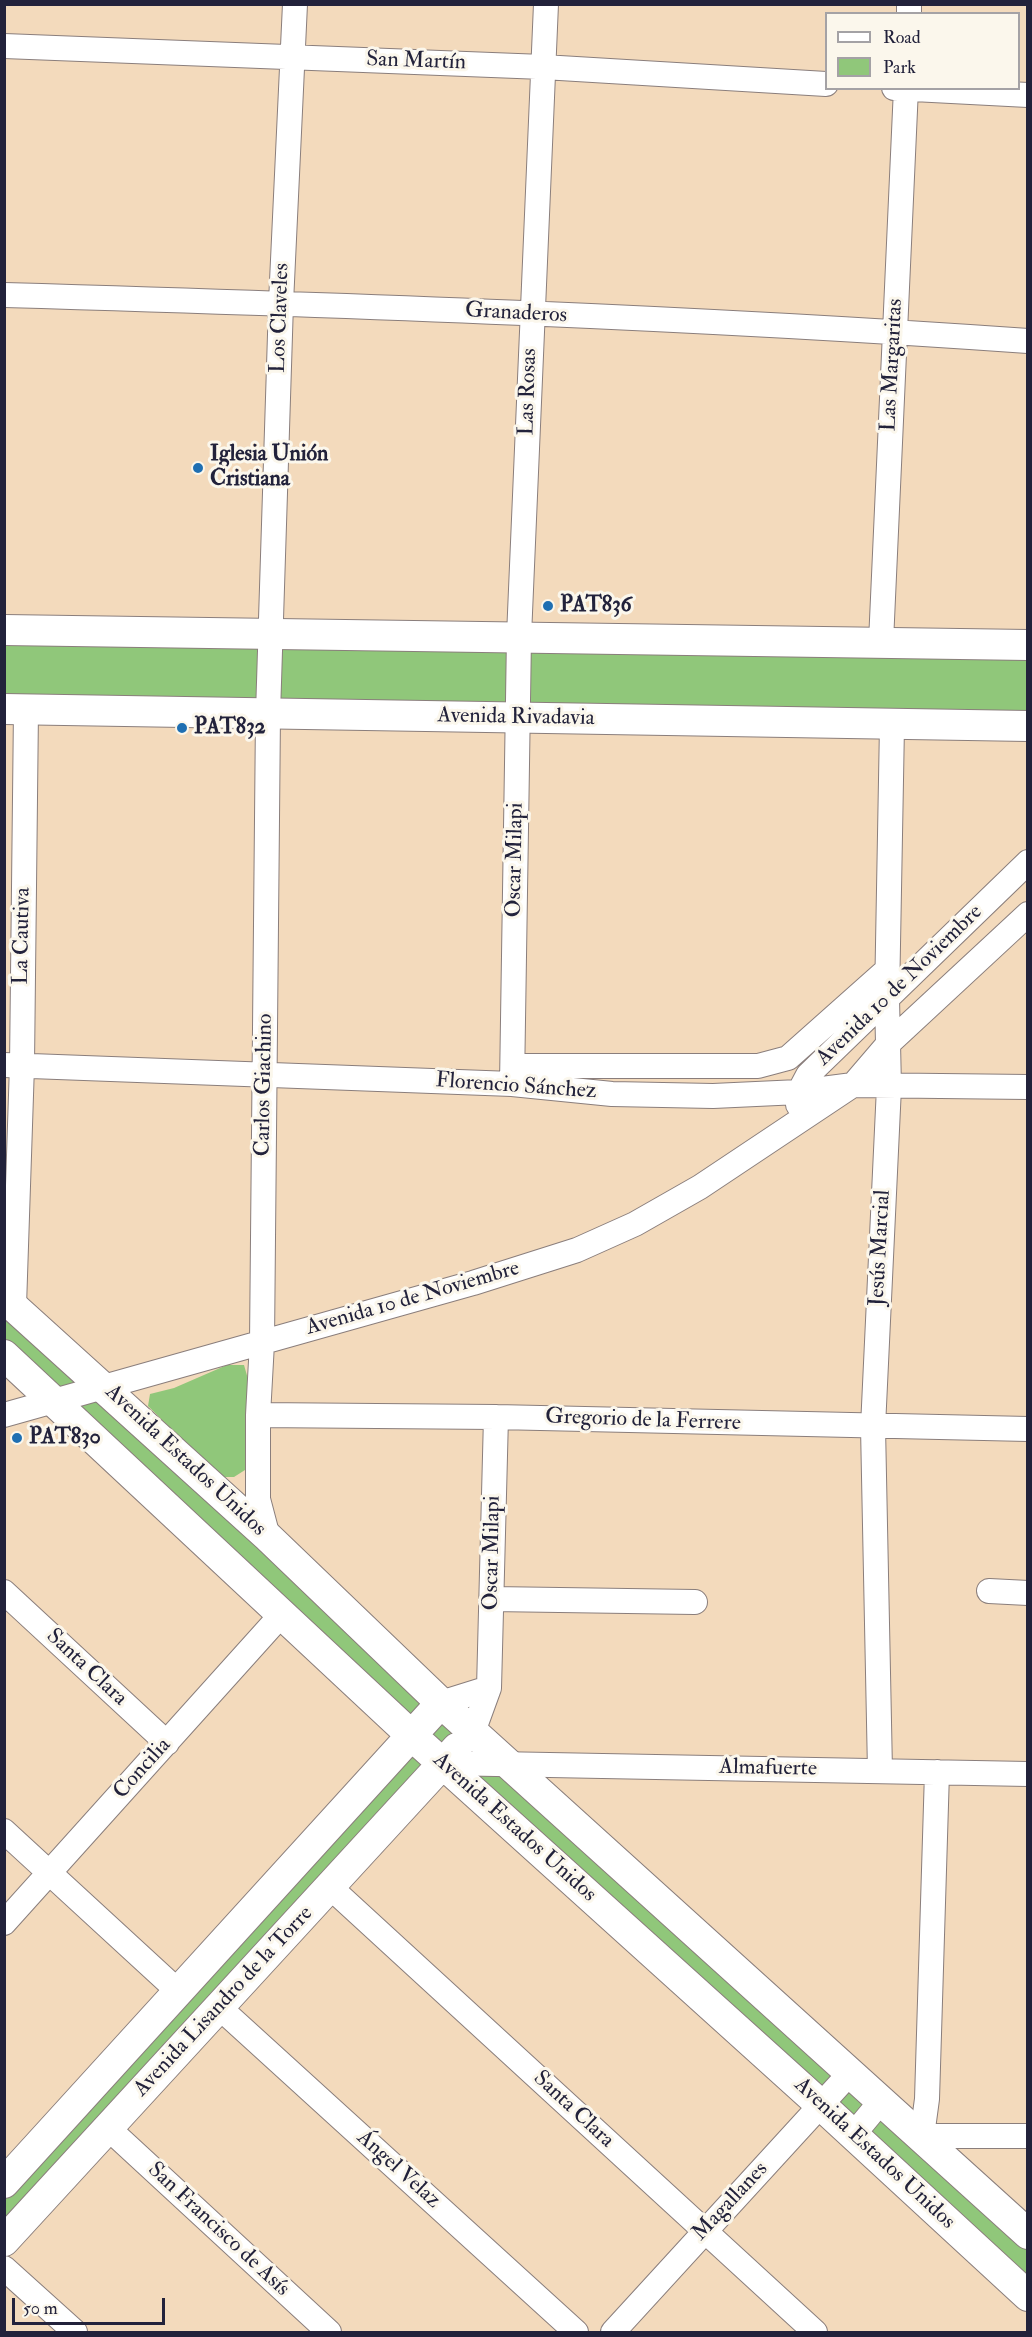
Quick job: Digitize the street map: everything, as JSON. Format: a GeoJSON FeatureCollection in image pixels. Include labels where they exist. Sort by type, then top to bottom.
{"type":"FeatureCollection","features":[{"type":"Feature","properties":{"kind":"main road"},"geometry":{"type":"LineString","coordinates":[[4,630],[271,632],[1028,645]]}},
{"type":"Feature","properties":{"kind":"main road","name":"Avenida Rivadavia"},"geometry":{"type":"LineString","coordinates":[[15,709],[1028,726]]}},
{"type":"Feature","properties":{"kind":"main road","name":"Avenida Estados Unidos"},"geometry":{"type":"LineString","coordinates":[[9,1302],[105,1386],[268,1537],[441,1703],[1028,2234]]}},
{"type":"Feature","properties":{"kind":"main road","name":"Avenida Estados Unidos"},"geometry":{"type":"LineString","coordinates":[[4,1355],[411,1735],[854,2135],[1028,2296]]}},
{"type":"Feature","properties":{"kind":"main road","name":"Avenida Lisandro de la Torre"},"geometry":{"type":"LineString","coordinates":[[4,2183],[441,1703]]}},
{"type":"Feature","properties":{"kind":"main road","name":"Avenida Lisandro de la Torre"},"geometry":{"type":"LineString","coordinates":[[4,2241],[473,1732]]}},
{"type":"Feature","properties":{"kind":"street","name":"Los Claveles"},"geometry":{"type":"LineString","coordinates":[[271,632],[281,303],[295,4]]}},
{"type":"Feature","properties":{"kind":"street","name":"Las Rosas"},"geometry":{"type":"LineString","coordinates":[[519,636],[546,4]]}},
{"type":"Feature","properties":{"kind":"street","name":"San Martín"},"geometry":{"type":"LineString","coordinates":[[4,46],[543,67],[825,84]]}},
{"type":"Feature","properties":{"kind":"street","name":"Las Margaritas"},"geometry":{"type":"LineString","coordinates":[[881,642],[906,90]]}},
{"type":"Feature","properties":{"kind":"street"},"geometry":{"type":"LineString","coordinates":[[926,90],[1028,95]]}},
{"type":"Feature","properties":{"kind":"street","name":"Granaderos"},"geometry":{"type":"LineString","coordinates":[[4,295],[281,303],[532,314],[1028,341]]}},
{"type":"Feature","properties":{"kind":"street","name":"Carlos Giachino"},"geometry":{"type":"LineString","coordinates":[[268,1537],[258,1499],[258,1415],[262,1343],[268,714],[271,632]]}},
{"type":"Feature","properties":{"kind":"street","name":"Oscar Milapi"},"geometry":{"type":"LineString","coordinates":[[512,1075],[519,636]]}},
{"type":"Feature","properties":{"kind":"street","name":"La Cautiva"},"geometry":{"type":"LineString","coordinates":[[9,1302],[15,709]]}},
{"type":"Feature","properties":{"kind":"street","name":"Jesús Marcial"},"geometry":{"type":"LineString","coordinates":[[880,1771],[873,1427],[889,1087],[887,970],[892,725]]}},
{"type":"Feature","properties":{"kind":"street","name":"Avenida 10 de Noviembre"},"geometry":{"type":"LineString","coordinates":[[795,1122],[800,1092],[808,1075],[1028,862]]}},
{"type":"Feature","properties":{"kind":"street","name":"Avenida 10 de Noviembre"},"geometry":{"type":"LineString","coordinates":[[4,1415],[577,1251],[635,1224],[700,1188],[853,1085],[889,1043],[1028,914]]}},
{"type":"Feature","properties":{"kind":"street"},"geometry":{"type":"LineString","coordinates":[[512,1075],[758,1066],[777,1062],[788,1058],[887,970]]}},
{"type":"Feature","properties":{"kind":"street","name":"Florencio Sánchez"},"geometry":{"type":"LineString","coordinates":[[13,1065],[265,1073],[512,1075],[612,1094],[713,1096],[800,1092],[853,1085],[1028,1087]]}},
{"type":"Feature","properties":{"kind":"street","name":"Gregorio de la Ferrere"},"geometry":{"type":"LineString","coordinates":[[258,1415],[496,1417],[1028,1429]]}},
{"type":"Feature","properties":{"kind":"street","name":"Oscar Milapi"},"geometry":{"type":"LineString","coordinates":[[473,1732],[489,1688],[496,1417]]}},
{"type":"Feature","properties":{"kind":"street"},"geometry":{"type":"LineString","coordinates":[[989,1591],[1028,1593]]}},
{"type":"Feature","properties":{"kind":"street","name":"Santa Clara"},"geometry":{"type":"LineString","coordinates":[[4,1592],[167,1743]]}},
{"type":"Feature","properties":{"kind":"street"},"geometry":{"type":"LineString","coordinates":[[492,1599],[695,1602]]}},
{"type":"Feature","properties":{"kind":"street","name":"Concilia"},"geometry":{"type":"LineString","coordinates":[[4,1923],[282,1614]]}},
{"type":"Feature","properties":{"kind":"street"},"geometry":{"type":"LineString","coordinates":[[441,1703],[489,1688]]}},
{"type":"Feature","properties":{"kind":"street","name":"Almafuerte"},"geometry":{"type":"LineString","coordinates":[[443,1763],[1028,1774]]}},
{"type":"Feature","properties":{"kind":"street"},"geometry":{"type":"LineString","coordinates":[[937,1772],[927,2099],[922,2136],[1028,2136]]}},
{"type":"Feature","properties":{"kind":"street"},"geometry":{"type":"LineString","coordinates":[[4,1831],[179,1992]]}},
{"type":"Feature","properties":{"kind":"street","name":"Santa Clara"},"geometry":{"type":"LineString","coordinates":[[330,1887],[815,2332]]}},
{"type":"Feature","properties":{"kind":"street","name":"Ángel Velaz"},"geometry":{"type":"LineString","coordinates":[[220,2008],[576,2332]]}},
{"type":"Feature","properties":{"kind":"street","name":"Magallanes"},"geometry":{"type":"LineString","coordinates":[[613,2332],[851,2072]]}},
{"type":"Feature","properties":{"kind":"street"},"geometry":{"type":"LineString","coordinates":[[854,2135],[882,2100]]}},
{"type":"Feature","properties":{"kind":"street","name":"San Francisco de Asís"},"geometry":{"type":"LineString","coordinates":[[108,2128],[329,2332]]}},
{"type":"Feature","properties":{"kind":"street"},"geometry":{"type":"LineString","coordinates":[[4,2268],[75,2332]]}},
{"type":"Feature","properties":{"kind":"green space"},"geometry":{"type":"Polygon","coordinates":[[[5,630],[1027,645],[1027,726],[5,709],[5,630]]]}},
{"type":"Feature","properties":{"kind":"green space"},"geometry":{"type":"Polygon","coordinates":[[[4,1298],[1027,2234],[1027,2296],[443,1764],[5,2241],[5,2183],[411,1735],[5,1355],[4,1298]]]}},
{"type":"Feature","properties":{"kind":"green space"},"geometry":{"type":"Polygon","coordinates":[[[227,1365],[244,1365],[248,1379],[245,1470],[234,1477],[220,1477],[148,1406],[150,1394],[174,1388],[227,1365]]]}},
{"type":"Feature","properties":{"kind":"place","name":"Iglesia Unión Cristiana"},"geometry":{"type":"Point","coordinates":[198,468]}},
{"type":"Feature","properties":{"kind":"place","name":"PAT836"},"geometry":{"type":"Point","coordinates":[548,606]}},
{"type":"Feature","properties":{"kind":"place","name":"PAT832"},"geometry":{"type":"Point","coordinates":[182,728]}},
{"type":"Feature","properties":{"kind":"place","name":"PAT830"},"geometry":{"type":"Point","coordinates":[17,1438]}}]}
